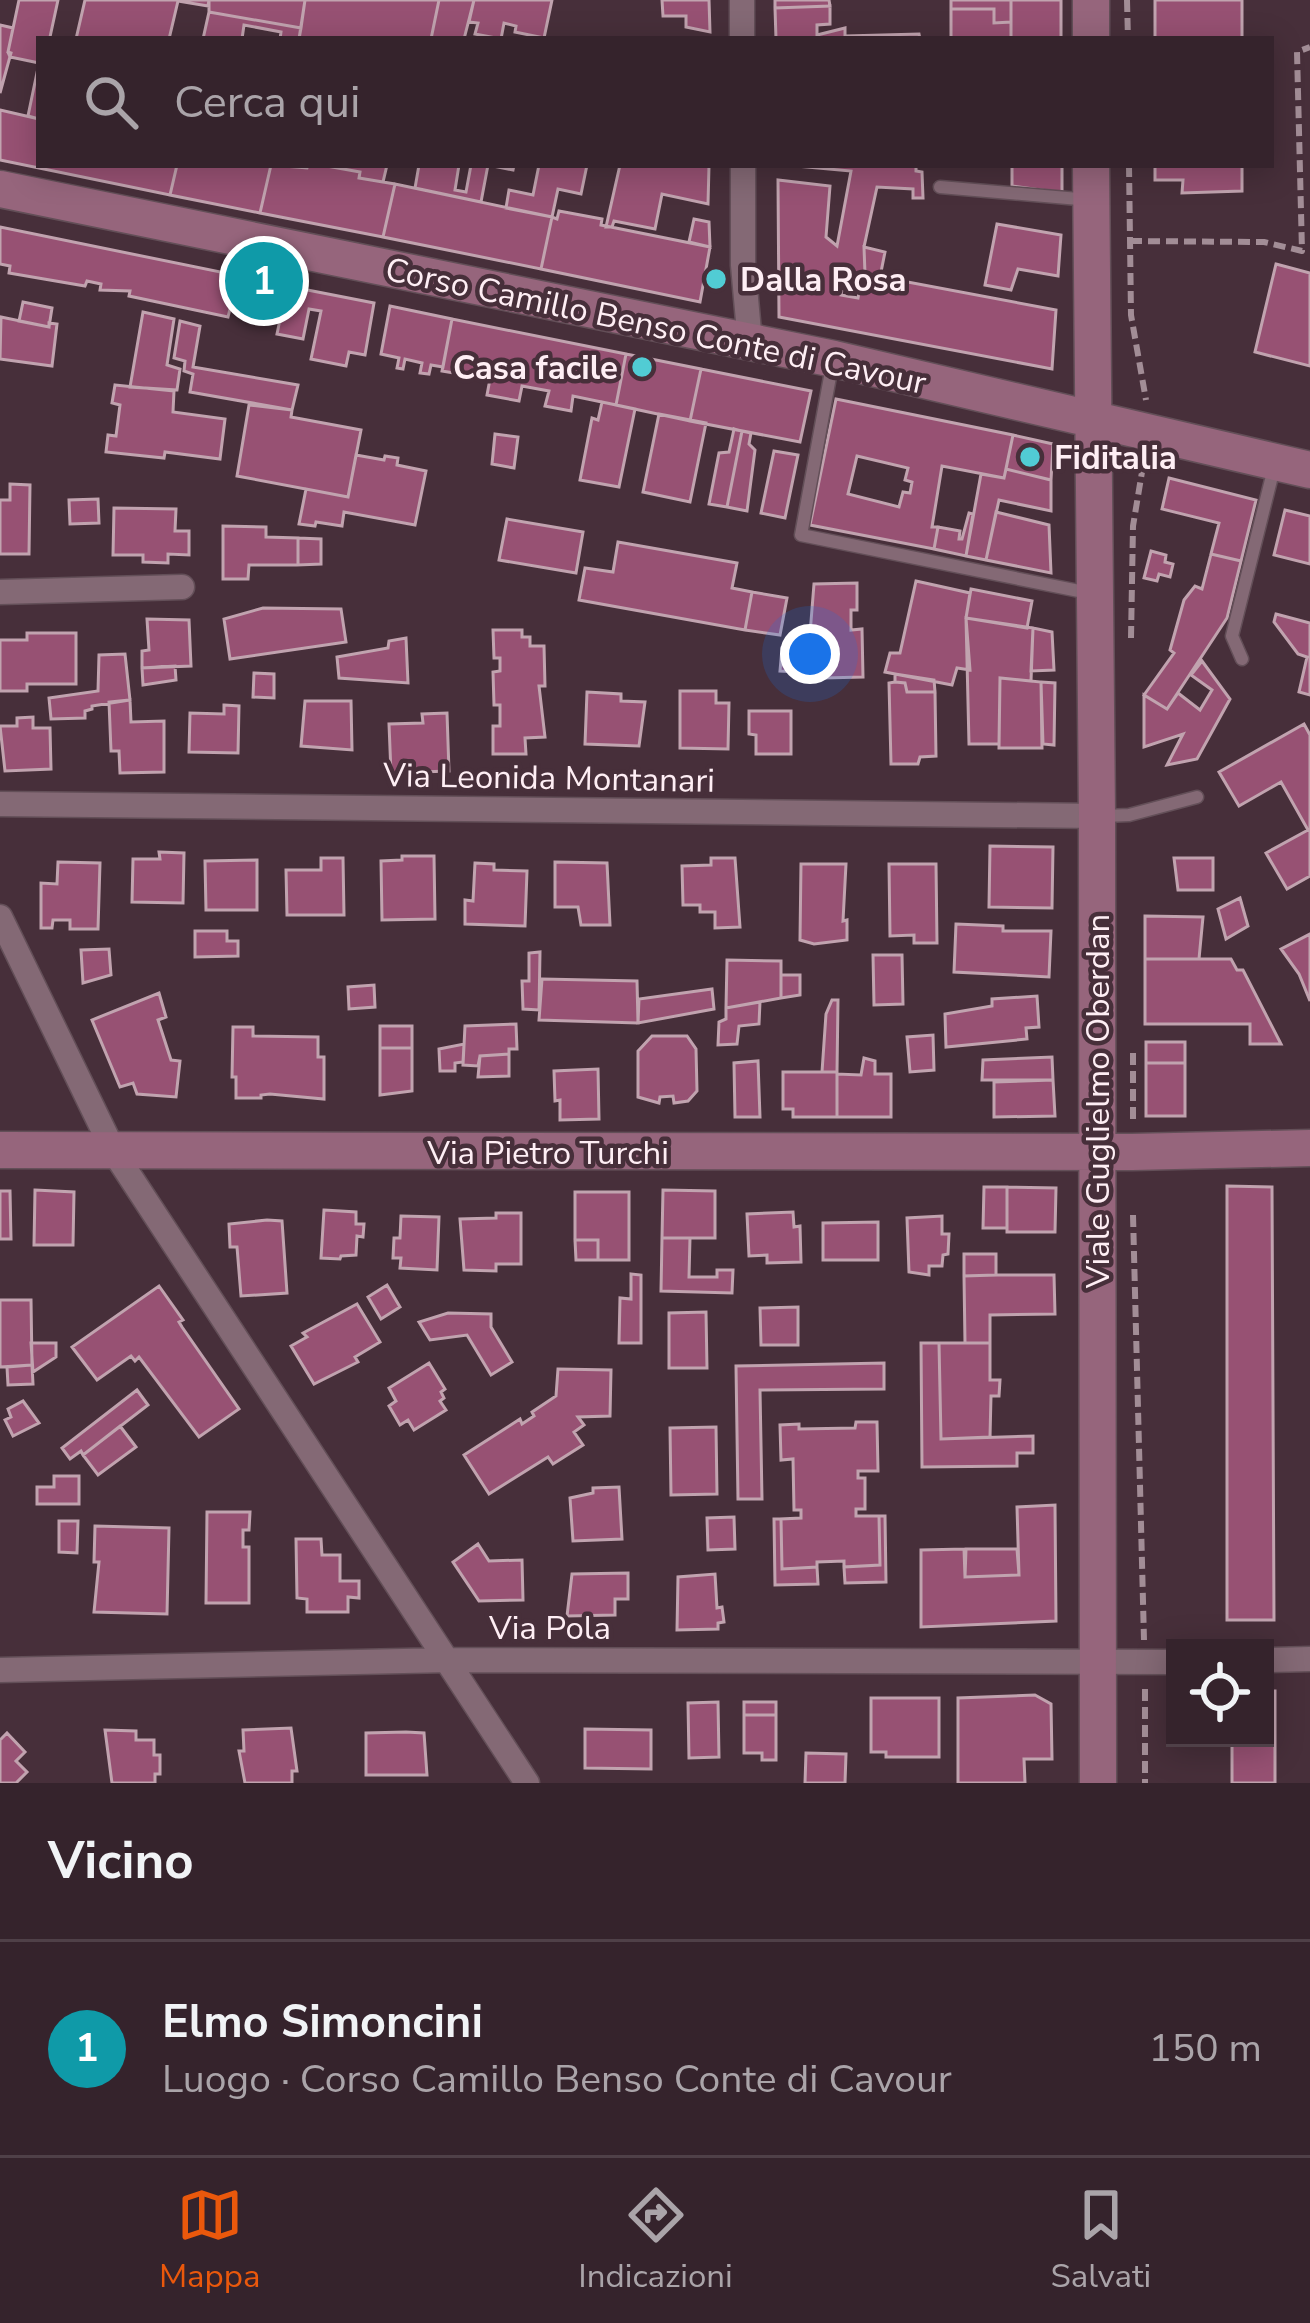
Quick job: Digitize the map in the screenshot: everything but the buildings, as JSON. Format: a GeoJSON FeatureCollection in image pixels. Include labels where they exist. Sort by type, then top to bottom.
{"type":"FeatureCollection","features":[{"type":"Feature","properties":{"kind":"street"},"geometry":{"type":"LineString","coordinates":[[742,0],[742,36]]}},
{"type":"Feature","properties":{"kind":"street"},"geometry":{"type":"LineString","coordinates":[[1091,0],[1091,36]]}},
{"type":"Feature","properties":{"kind":"street"},"geometry":{"type":"LineString","coordinates":[[743,168],[743,265],[750,343]]}},
{"type":"Feature","properties":{"kind":"street","name":"Viale Guglielmo Oberdan"},"geometry":{"type":"LineString","coordinates":[[1091,182],[1098,1783]]}},
{"type":"Feature","properties":{"kind":"street","name":"Corso Camillo Benso Conte di Cavour"},"geometry":{"type":"LineString","coordinates":[[0,189],[834,359],[1293,465]]}},
{"type":"Feature","properties":{"kind":"street"},"geometry":{"type":"LineString","coordinates":[[0,592],[182,587]]}},
{"type":"Feature","properties":{"kind":"street","name":"Via Leonida Montanari"},"geometry":{"type":"LineString","coordinates":[[0,804],[1097,816]]}},
{"type":"Feature","properties":{"kind":"street"},"geometry":{"type":"LineString","coordinates":[[0,917],[114,1152],[527,1783]]}},
{"type":"Feature","properties":{"kind":"street","name":"Via Pietro Turchi"},"geometry":{"type":"LineString","coordinates":[[0,1150],[1096,1152],[1310,1148]]}},
{"type":"Feature","properties":{"kind":"street"},"geometry":{"type":"LineString","coordinates":[[1274,1660],[1310,1659]]}},
{"type":"Feature","properties":{"kind":"street","name":"Via Pola"},"geometry":{"type":"LineString","coordinates":[[0,1670],[449,1660],[1166,1663]]}},
{"type":"Feature","properties":{"kind":"lane"},"geometry":{"type":"LineString","coordinates":[[940,187],[1091,182]]}},
{"type":"Feature","properties":{"kind":"lane"},"geometry":{"type":"LineString","coordinates":[[834,359],[801,535],[1094,593]]}},
{"type":"Feature","properties":{"kind":"lane"},"geometry":{"type":"LineString","coordinates":[[1243,659],[1232,636],[1293,465]]}},
{"type":"Feature","properties":{"kind":"lane"},"geometry":{"type":"LineString","coordinates":[[1097,816],[1129,815],[1196,797]]}},
{"type":"Feature","properties":{"kind":"path"},"geometry":{"type":"LineString","coordinates":[[1127,0],[1128,36]]}},
{"type":"Feature","properties":{"kind":"path"},"geometry":{"type":"LineString","coordinates":[[1130,242],[1264,242],[1302,251],[1297,52],[1310,47]]}},
{"type":"Feature","properties":{"kind":"path"},"geometry":{"type":"LineString","coordinates":[[1129,168],[1131,315],[1146,400],[1159,436]]}},
{"type":"Feature","properties":{"kind":"place","name":"Dalla Rosa"},"geometry":{"type":"Point","coordinates":[716,279]}},
{"type":"Feature","properties":{"kind":"place","name":"Elmo Simoncini"},"geometry":{"type":"Point","coordinates":[264,281]}},
{"type":"Feature","properties":{"kind":"place","name":"Casa facile"},"geometry":{"type":"Point","coordinates":[642,367]}},
{"type":"Feature","properties":{"kind":"place","name":"Fiditalia"},"geometry":{"type":"Point","coordinates":[1030,457]}}]}
